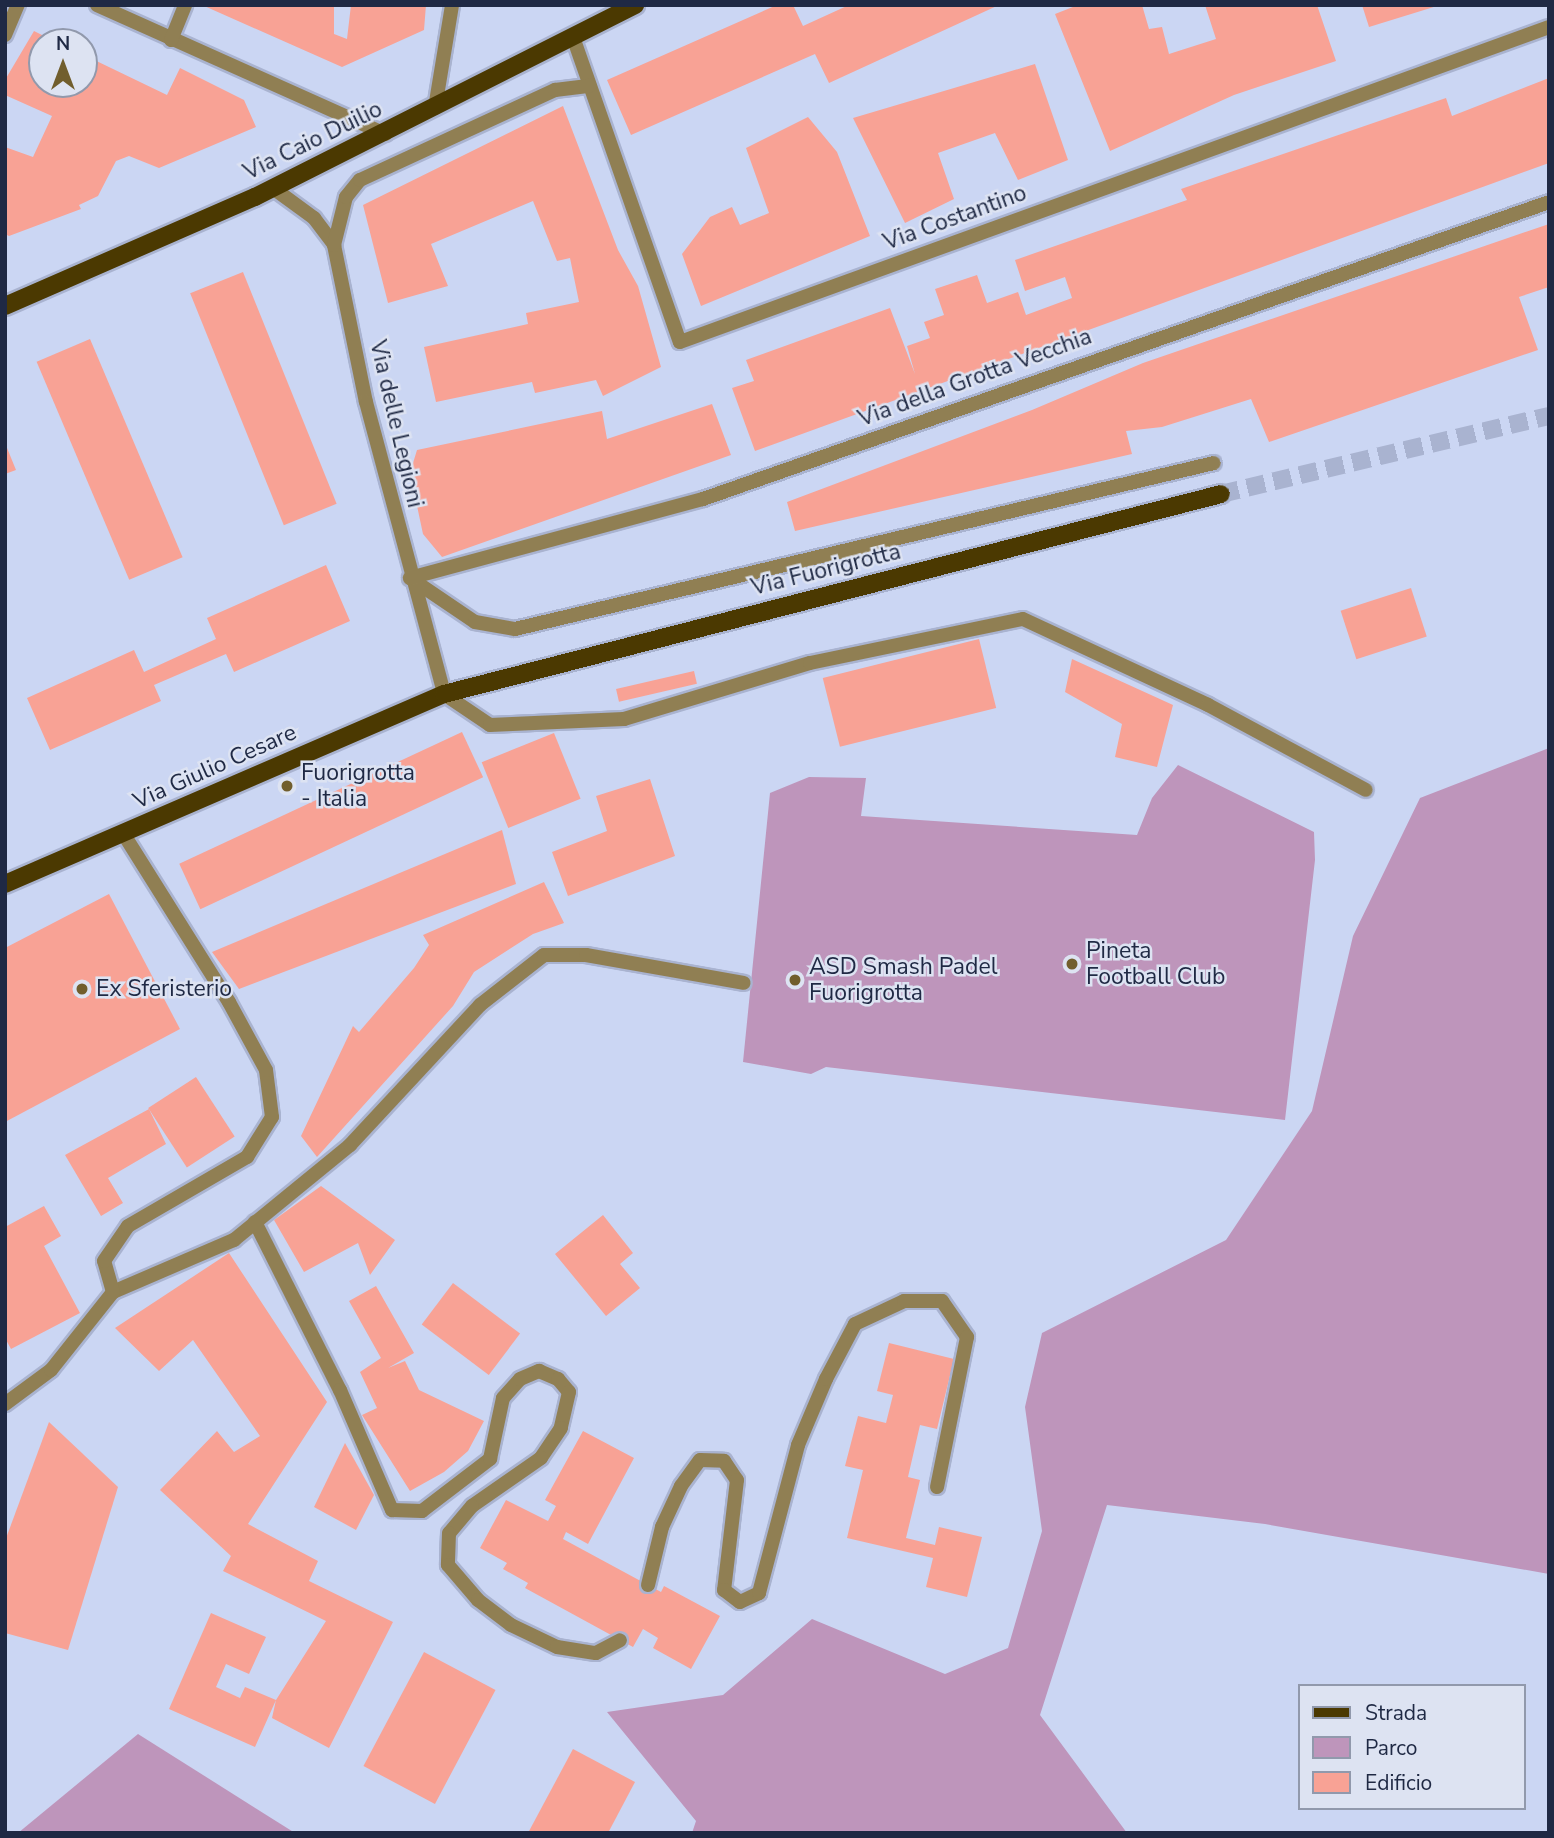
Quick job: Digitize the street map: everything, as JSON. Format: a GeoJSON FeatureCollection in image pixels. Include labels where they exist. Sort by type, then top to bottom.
{"type":"FeatureCollection","features":[{"type":"Feature","properties":{"kind":"main road","name":"Via Caio Duilio"},"geometry":{"type":"LineString","coordinates":[[5,306],[273,188],[386,134],[635,5]]}},
{"type":"Feature","properties":{"kind":"main road","name":"Via Fuorigrotta"},"geometry":{"type":"LineString","coordinates":[[443,694],[1221,494]]}},
{"type":"Feature","properties":{"kind":"main road","name":"Via Giulio Cesare"},"geometry":{"type":"LineString","coordinates":[[5,884],[443,694]]}},
{"type":"Feature","properties":{"kind":"street"},"geometry":{"type":"LineString","coordinates":[[5,35],[18,5]]}},
{"type":"Feature","properties":{"kind":"street"},"geometry":{"type":"LineString","coordinates":[[97,5],[386,134]]}},
{"type":"Feature","properties":{"kind":"street"},"geometry":{"type":"LineString","coordinates":[[171,40],[185,5]]}},
{"type":"Feature","properties":{"kind":"street"},"geometry":{"type":"LineString","coordinates":[[435,108],[452,5]]}},
{"type":"Feature","properties":{"kind":"street","name":"Via Costantino"},"geometry":{"type":"LineString","coordinates":[[573,37],[680,342],[1549,27]]}},
{"type":"Feature","properties":{"kind":"street"},"geometry":{"type":"LineString","coordinates":[[334,245],[346,197],[360,180],[555,90],[590,86]]}},
{"type":"Feature","properties":{"kind":"street","name":"Via delle Legioni"},"geometry":{"type":"LineString","coordinates":[[273,188],[314,218],[334,245],[366,402],[410,578],[443,694]]}},
{"type":"Feature","properties":{"kind":"street","name":"Via della Grotta Vecchia"},"geometry":{"type":"LineString","coordinates":[[410,578],[703,499],[1549,202]]}},
{"type":"Feature","properties":{"kind":"street"},"geometry":{"type":"LineString","coordinates":[[410,578],[475,622],[514,629],[1214,463]]}},
{"type":"Feature","properties":{"kind":"street"},"geometry":{"type":"LineString","coordinates":[[443,694],[489,725],[624,719],[810,663],[1023,619],[1208,705],[1366,790]]}},
{"type":"Feature","properties":{"kind":"street"},"geometry":{"type":"LineString","coordinates":[[113,1292],[104,1261],[128,1226],[247,1157],[272,1117],[266,1070],[229,1002],[123,834]]}},
{"type":"Feature","properties":{"kind":"street"},"geometry":{"type":"LineString","coordinates":[[5,1404],[51,1370],[113,1292],[234,1240],[350,1145],[480,1004],[544,955],[586,955],[744,983]]}},
{"type":"Feature","properties":{"kind":"street"},"geometry":{"type":"LineString","coordinates":[[255,1222],[340,1390],[392,1510],[422,1511],[489,1459],[503,1398],[520,1379],[539,1371],[558,1379],[569,1392],[561,1428],[541,1458],[472,1506],[449,1533],[448,1565],[478,1600],[511,1625],[557,1647],[596,1653],[620,1640]]}},
{"type":"Feature","properties":{"kind":"street"},"geometry":{"type":"LineString","coordinates":[[648,1585],[662,1527],[681,1486],[700,1460],[724,1461],[737,1480],[724,1590],[740,1602],[759,1592],[798,1445],[826,1379],[855,1324],[904,1301],[942,1301],[967,1337],[937,1487]]}},
{"type":"Feature","properties":{"kind":"green space"},"geometry":{"type":"Polygon","coordinates":[[[1549,748],[1549,1574],[1265,1524],[1107,1505],[1040,1715],[1127,1833],[692,1833],[696,1821],[607,1712],[723,1695],[812,1619],[945,1674],[1008,1648],[1042,1531],[1025,1407],[1042,1333],[1226,1240],[1312,1111],[1353,936],[1420,798],[1549,748]]]}},
{"type":"Feature","properties":{"kind":"green space","name":"Pineta Football Club"},"geometry":{"type":"Polygon","coordinates":[[[1178,765],[1314,832],[1315,860],[1285,1120],[826,1067],[811,1074],[743,1062],[770,793],[809,777],[866,778],[861,816],[1137,835],[1152,798],[1178,765]]]}},
{"type":"Feature","properties":{"kind":"green space"},"geometry":{"type":"Polygon","coordinates":[[[138,1734],[295,1833],[18,1833],[138,1734]]]}},
{"type":"Feature","properties":{"kind":"building"},"geometry":{"type":"Polygon","coordinates":[[[202,5],[334,5],[334,34],[347,39],[351,5],[426,5],[424,30],[342,67],[202,5]]]}},
{"type":"Feature","properties":{"kind":"building"},"geometry":{"type":"Polygon","coordinates":[[[777,5],[793,5],[803,26],[849,5],[999,5],[829,83],[815,54],[631,135],[607,80],[777,5]]]}},
{"type":"Feature","properties":{"kind":"building"},"geometry":{"type":"Polygon","coordinates":[[[1078,5],[1142,5],[1149,29],[1162,27],[1169,54],[1216,39],[1205,5],[1317,5],[1336,61],[1234,95],[1110,151],[1055,14],[1078,5]]]}},
{"type":"Feature","properties":{"kind":"building"},"geometry":{"type":"Polygon","coordinates":[[[1362,5],[1437,5],[1437,6],[1369,27],[1362,5]]]}},
{"type":"Feature","properties":{"kind":"building"},"geometry":{"type":"Polygon","coordinates":[[[28,41],[28,98],[98,98],[98,62],[167,95],[180,68],[244,100],[256,127],[159,168],[129,156],[116,161],[98,196],[79,205],[81,209],[9,236],[5,234],[5,147],[33,157],[52,116],[5,95],[5,80],[28,41]]]}},
{"type":"Feature","properties":{"kind":"building"},"geometry":{"type":"Polygon","coordinates":[[[1035,64],[1068,160],[1018,180],[995,133],[938,153],[954,199],[905,223],[853,118],[1035,64]]]}},
{"type":"Feature","properties":{"kind":"building"},"geometry":{"type":"Polygon","coordinates":[[[1549,78],[1549,163],[755,451],[732,388],[754,381],[746,360],[890,308],[915,374],[907,346],[930,338],[924,322],[944,315],[935,289],[977,275],[987,303],[1018,292],[1026,315],[1072,298],[1065,277],[1025,291],[1015,260],[1187,200],[1181,189],[1446,98],[1452,116],[1549,78]]]}},
{"type":"Feature","properties":{"kind":"building"},"geometry":{"type":"Polygon","coordinates":[[[563,106],[618,250],[638,286],[661,367],[603,396],[596,380],[535,393],[532,382],[436,402],[424,347],[528,324],[526,313],[579,302],[570,258],[557,261],[533,201],[431,244],[448,286],[388,303],[363,205],[563,106]]]}},
{"type":"Feature","properties":{"kind":"building"},"geometry":{"type":"Polygon","coordinates":[[[808,117],[837,152],[870,236],[701,306],[682,254],[710,217],[732,207],[740,225],[769,213],[746,148],[808,117]]]}},
{"type":"Feature","properties":{"kind":"building"},"geometry":{"type":"Polygon","coordinates":[[[1549,224],[1549,287],[1519,297],[1538,350],[1269,442],[1251,399],[1162,427],[1126,431],[1132,454],[795,531],[787,502],[1032,410],[1143,363],[1549,224]]]}},
{"type":"Feature","properties":{"kind":"building"},"geometry":{"type":"Polygon","coordinates":[[[243,272],[337,504],[284,525],[190,293],[243,272]]]}},
{"type":"Feature","properties":{"kind":"building"},"geometry":{"type":"Polygon","coordinates":[[[90,339],[183,557],[129,580],[37,362],[90,339]]]}},
{"type":"Feature","properties":{"kind":"building"},"geometry":{"type":"Polygon","coordinates":[[[712,404],[731,455],[442,557],[423,534],[410,473],[417,450],[602,411],[607,439],[712,404]]]}},
{"type":"Feature","properties":{"kind":"building"},"geometry":{"type":"Polygon","coordinates":[[[5,443],[16,470],[5,474],[5,443]]]}},
{"type":"Feature","properties":{"kind":"building"},"geometry":{"type":"Polygon","coordinates":[[[326,565],[350,621],[234,672],[226,654],[154,685],[161,701],[50,750],[27,698],[134,650],[144,672],[216,639],[207,618],[326,565]]]}},
{"type":"Feature","properties":{"kind":"building"},"geometry":{"type":"Polygon","coordinates":[[[1411,588],[1427,637],[1356,659],[1341,611],[1411,588]]]}},
{"type":"Feature","properties":{"kind":"building"},"geometry":{"type":"Polygon","coordinates":[[[979,639],[996,708],[840,747],[823,678],[979,639]]]}},
{"type":"Feature","properties":{"kind":"building"},"geometry":{"type":"Polygon","coordinates":[[[1072,659],[1173,705],[1157,767],[1115,757],[1122,724],[1065,692],[1072,659]]]}},
{"type":"Feature","properties":{"kind":"building"},"geometry":{"type":"Polygon","coordinates":[[[694,671],[697,684],[619,702],[616,689],[694,671]]]}},
{"type":"Feature","properties":{"kind":"building"},"geometry":{"type":"Polygon","coordinates":[[[462,732],[483,777],[200,909],[179,864],[462,732]]]}},
{"type":"Feature","properties":{"kind":"building"},"geometry":{"type":"Polygon","coordinates":[[[554,733],[581,799],[508,828],[482,762],[554,733]]]}},
{"type":"Feature","properties":{"kind":"building"},"geometry":{"type":"Polygon","coordinates":[[[650,779],[675,856],[568,896],[552,852],[607,831],[596,796],[650,779]]]}},
{"type":"Feature","properties":{"kind":"building"},"geometry":{"type":"Polygon","coordinates":[[[502,830],[516,884],[239,989],[212,952],[502,830]]]}},
{"type":"Feature","properties":{"kind":"building"},"geometry":{"type":"Polygon","coordinates":[[[544,882],[564,923],[533,934],[474,972],[453,1006],[317,1157],[301,1136],[353,1026],[359,1032],[414,968],[429,945],[423,935],[544,882]]]}},
{"type":"Feature","properties":{"kind":"building","name":"Ex Sferisterio"},"geometry":{"type":"Polygon","coordinates":[[[109,894],[180,1029],[5,1122],[5,948],[109,894]]]}},
{"type":"Feature","properties":{"kind":"building"},"geometry":{"type":"Polygon","coordinates":[[[196,1077],[235,1137],[187,1168],[148,1108],[196,1077]]]}},
{"type":"Feature","properties":{"kind":"building"},"geometry":{"type":"Polygon","coordinates":[[[149,1109],[166,1144],[108,1178],[123,1203],[101,1216],[65,1155],[149,1109]]]}},
{"type":"Feature","properties":{"kind":"building"},"geometry":{"type":"Polygon","coordinates":[[[321,1186],[395,1240],[370,1275],[358,1243],[304,1272],[274,1220],[321,1186]]]}},
{"type":"Feature","properties":{"kind":"building"},"geometry":{"type":"Polygon","coordinates":[[[44,1206],[61,1236],[44,1246],[80,1313],[11,1349],[5,1338],[5,1227],[44,1206]]]}},
{"type":"Feature","properties":{"kind":"building"},"geometry":{"type":"Polygon","coordinates":[[[603,1215],[633,1253],[620,1264],[640,1288],[606,1316],[555,1254],[603,1215]]]}},
{"type":"Feature","properties":{"kind":"building"},"geometry":{"type":"Polygon","coordinates":[[[229,1253],[327,1402],[248,1524],[318,1561],[309,1581],[393,1622],[329,1748],[272,1718],[276,1700],[326,1621],[223,1571],[231,1556],[160,1490],[217,1431],[234,1452],[260,1436],[193,1340],[159,1371],[115,1328],[229,1253]]]}},
{"type":"Feature","properties":{"kind":"building"},"geometry":{"type":"Polygon","coordinates":[[[453,1283],[520,1334],[489,1375],[422,1325],[453,1283]]]}},
{"type":"Feature","properties":{"kind":"building"},"geometry":{"type":"Polygon","coordinates":[[[376,1286],[414,1353],[388,1368],[405,1361],[419,1390],[484,1421],[468,1451],[444,1472],[410,1491],[362,1415],[377,1408],[360,1372],[381,1358],[349,1301],[376,1286]]]}},
{"type":"Feature","properties":{"kind":"building"},"geometry":{"type":"Polygon","coordinates":[[[889,1343],[954,1359],[937,1429],[920,1425],[908,1477],[920,1480],[906,1538],[935,1545],[939,1527],[982,1537],[967,1597],[926,1587],[933,1558],[847,1538],[863,1470],[845,1466],[858,1416],[886,1423],[893,1395],[877,1391],[889,1343]]]}},
{"type":"Feature","properties":{"kind":"building"},"geometry":{"type":"Polygon","coordinates":[[[49,1422],[118,1487],[68,1650],[5,1633],[5,1541],[49,1422]]]}},
{"type":"Feature","properties":{"kind":"building"},"geometry":{"type":"Polygon","coordinates":[[[583,1431],[634,1458],[588,1544],[566,1532],[563,1539],[661,1592],[664,1586],[720,1616],[691,1669],[653,1648],[658,1638],[643,1629],[633,1647],[525,1588],[528,1583],[503,1569],[507,1563],[480,1548],[506,1500],[548,1521],[556,1506],[545,1500],[583,1431]]]}},
{"type":"Feature","properties":{"kind":"building"},"geometry":{"type":"Polygon","coordinates":[[[345,1443],[374,1495],[356,1530],[314,1507],[345,1443]]]}},
{"type":"Feature","properties":{"kind":"building"},"geometry":{"type":"Polygon","coordinates":[[[211,1613],[266,1637],[249,1674],[226,1664],[216,1687],[240,1698],[245,1687],[276,1700],[255,1747],[169,1709],[211,1613]]]}},
{"type":"Feature","properties":{"kind":"building"},"geometry":{"type":"Polygon","coordinates":[[[424,1652],[496,1690],[435,1804],[363,1766],[424,1652]]]}},
{"type":"Feature","properties":{"kind":"building"},"geometry":{"type":"Polygon","coordinates":[[[573,1749],[635,1782],[608,1833],[528,1833],[573,1749]]]}},
{"type":"Feature","properties":{"kind":"tunnel"},"geometry":{"type":"LineString","coordinates":[[1221,494],[1549,416]]}},
{"type":"Feature","properties":{"kind":"place","name":"Fuorigrotta - Italia"},"geometry":{"type":"Point","coordinates":[287,786]}},
{"type":"Feature","properties":{"kind":"place","name":"Pineta Football Club"},"geometry":{"type":"Point","coordinates":[1072,964]}},
{"type":"Feature","properties":{"kind":"place","name":"ASD Smash Padel Fuorigrotta"},"geometry":{"type":"Point","coordinates":[795,980]}},
{"type":"Feature","properties":{"kind":"place","name":"Ex Sferisterio"},"geometry":{"type":"Point","coordinates":[82,989]}}]}
